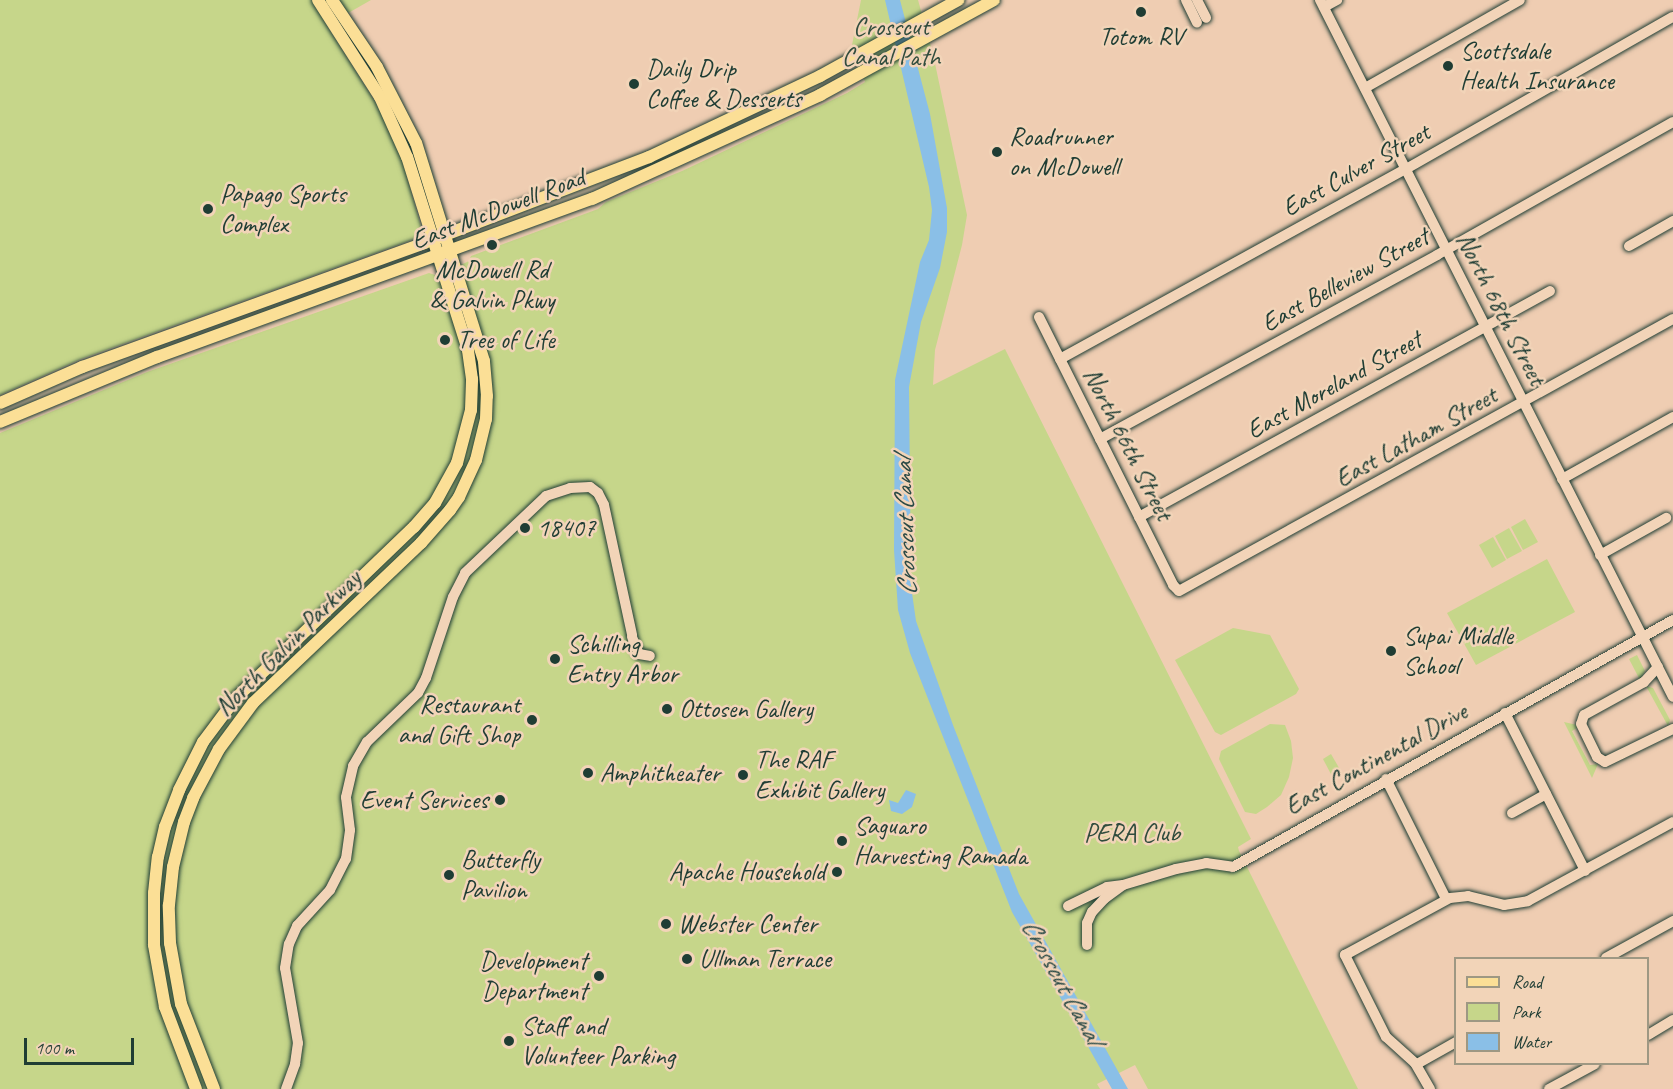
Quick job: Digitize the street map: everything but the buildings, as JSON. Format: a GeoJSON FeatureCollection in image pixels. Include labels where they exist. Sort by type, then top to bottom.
{"type":"FeatureCollection","features":[{"type":"Feature","properties":{"kind":"main road"},"geometry":{"type":"LineString","coordinates":[[318,0],[377,80]]}},
{"type":"Feature","properties":{"kind":"main road"},"geometry":{"type":"LineString","coordinates":[[332,0],[377,80]]}},
{"type":"Feature","properties":{"kind":"main road","name":"East McDowell Road"},"geometry":{"type":"LineString","coordinates":[[0,403],[82,367],[565,190],[686,139],[820,76],[958,0]]}},
{"type":"Feature","properties":{"kind":"main road","name":"East McDowell Road"},"geometry":{"type":"LineString","coordinates":[[0,422],[157,357],[439,256],[619,187],[759,124],[896,54],[994,0]]}},
{"type":"Feature","properties":{"kind":"main road","name":"North Galvin Parkway"},"geometry":{"type":"LineString","coordinates":[[214,1089],[186,1020],[172,956],[170,897],[180,834],[206,770],[243,714],[431,533],[450,510],[466,483],[483,435],[487,383],[481,350],[416,143],[377,80]]}},
{"type":"Feature","properties":{"kind":"main road","name":"North Galvin Parkway"},"geometry":{"type":"LineString","coordinates":[[196,1089],[166,1013],[155,956],[154,893],[165,827],[188,769],[226,709],[249,684],[414,528],[451,477],[468,429],[472,379],[468,350],[407,157],[377,80]]}},
{"type":"Feature","properties":{"kind":"main road"},"geometry":{"type":"LineString","coordinates":[[619,187],[648,167],[675,154],[686,139],[715,137],[759,124]]}},
{"type":"Feature","properties":{"kind":"street"},"geometry":{"type":"LineString","coordinates":[[1186,0],[1201,20],[1197,0]]}},
{"type":"Feature","properties":{"kind":"street"},"geometry":{"type":"LineString","coordinates":[[1322,4],[1337,0]]}},
{"type":"Feature","properties":{"kind":"street"},"geometry":{"type":"LineString","coordinates":[[1365,88],[1520,0]]}},
{"type":"Feature","properties":{"kind":"street","name":"North 68th Street"},"geometry":{"type":"LineString","coordinates":[[1322,4],[1673,698]]}},
{"type":"Feature","properties":{"kind":"street","name":"East Culver Street"},"geometry":{"type":"LineString","coordinates":[[1060,359],[1406,169],[1673,17]]}},
{"type":"Feature","properties":{"kind":"street","name":"East Belleview Street"},"geometry":{"type":"LineString","coordinates":[[1100,440],[1673,122]]}},
{"type":"Feature","properties":{"kind":"street"},"geometry":{"type":"LineString","coordinates":[[1629,246],[1673,221]]}},
{"type":"Feature","properties":{"kind":"street","name":"East Moreland Street"},"geometry":{"type":"LineString","coordinates":[[1139,517],[1550,291]]}},
{"type":"Feature","properties":{"kind":"street","name":"North 66th Street"},"geometry":{"type":"LineString","coordinates":[[1039,317],[1139,517],[1179,591]]}},
{"type":"Feature","properties":{"kind":"street","name":"East Latham Street"},"geometry":{"type":"LineString","coordinates":[[1179,591],[1523,404],[1673,319]]}},
{"type":"Feature","properties":{"kind":"street"},"geometry":{"type":"LineString","coordinates":[[1562,479],[1673,417]]}},
{"type":"Feature","properties":{"kind":"street"},"geometry":{"type":"LineString","coordinates":[[286,1089],[298,1052],[298,1032],[285,968],[289,944],[297,926],[330,890],[346,859],[350,830],[346,797],[353,766],[367,742],[418,693],[434,655],[449,604],[465,573],[546,496],[580,486],[590,487],[598,493],[604,505],[632,636],[639,654],[650,656]]}},
{"type":"Feature","properties":{"kind":"street"},"geometry":{"type":"LineString","coordinates":[[1600,555],[1666,519]]}},
{"type":"Feature","properties":{"kind":"street","name":"East Continental Drive"},"geometry":{"type":"LineString","coordinates":[[1068,906],[1107,887],[1123,885],[1192,865],[1206,863],[1226,868],[1240,863],[1386,779],[1673,620]]}},
{"type":"Feature","properties":{"kind":"street"},"geometry":{"type":"LineString","coordinates":[[1658,667],[1644,682],[1586,713],[1581,721],[1602,761],[1612,761],[1673,729]]}},
{"type":"Feature","properties":{"kind":"street"},"geometry":{"type":"LineString","coordinates":[[1644,682],[1665,682]]}},
{"type":"Feature","properties":{"kind":"street"},"geometry":{"type":"LineString","coordinates":[[1505,713],[1585,871]]}},
{"type":"Feature","properties":{"kind":"street"},"geometry":{"type":"LineString","coordinates":[[1386,779],[1446,899]]}},
{"type":"Feature","properties":{"kind":"street"},"geometry":{"type":"LineString","coordinates":[[1512,813],[1546,794]]}},
{"type":"Feature","properties":{"kind":"street"},"geometry":{"type":"LineString","coordinates":[[1430,1089],[1417,1064],[1386,1037],[1345,955],[1446,899],[1468,896],[1504,905],[1523,903],[1673,822]]}},
{"type":"Feature","properties":{"kind":"street","name":"East Continental Drive"},"geometry":{"type":"LineString","coordinates":[[1087,945],[1087,923],[1092,912],[1104,898],[1123,885]]}},
{"type":"Feature","properties":{"kind":"street"},"geometry":{"type":"LineString","coordinates":[[1608,957],[1673,921]]}},
{"type":"Feature","properties":{"kind":"street"},"geometry":{"type":"LineString","coordinates":[[1649,1034],[1673,1020]]}},
{"type":"Feature","properties":{"kind":"street"},"geometry":{"type":"LineString","coordinates":[[1417,1064],[1454,1043]]}},
{"type":"Feature","properties":{"kind":"street"},"geometry":{"type":"LineString","coordinates":[[1550,1089],[1593,1065]]}},
{"type":"Feature","properties":{"kind":"green space","name":"Papago Sports Complex"},"geometry":{"type":"Polygon","coordinates":[[[0,0],[371,0],[350,12],[324,21],[384,116],[400,152],[421,227],[420,237],[81,359],[0,395],[0,0]]]}},
{"type":"Feature","properties":{"kind":"green space"},"geometry":{"type":"Polygon","coordinates":[[[861,0],[918,0],[933,54],[967,215],[962,245],[935,350],[933,385],[1005,349],[1251,839],[1238,847],[1239,851],[1358,1089],[1148,1089],[1135,1065],[1097,1084],[1100,1089],[0,1089],[0,433],[147,372],[429,273],[438,276],[469,261],[471,256],[598,209],[606,202],[682,171],[847,93],[865,82],[852,45],[861,0]]]}},
{"type":"Feature","properties":{"kind":"green space"},"geometry":{"type":"Polygon","coordinates":[[[1525,519],[1538,542],[1523,550],[1511,527],[1525,519]]]}},
{"type":"Feature","properties":{"kind":"green space"},"geometry":{"type":"Polygon","coordinates":[[[1509,528],[1522,551],[1507,559],[1495,536],[1509,528]]]}},
{"type":"Feature","properties":{"kind":"green space"},"geometry":{"type":"Polygon","coordinates":[[[1493,537],[1506,560],[1492,568],[1479,545],[1493,537]]]}},
{"type":"Feature","properties":{"kind":"green space"},"geometry":{"type":"Polygon","coordinates":[[[1547,559],[1575,612],[1476,665],[1447,613],[1547,559]]]}},
{"type":"Feature","properties":{"kind":"green space"},"geometry":{"type":"Polygon","coordinates":[[[1233,628],[1270,635],[1299,689],[1296,694],[1221,735],[1215,732],[1175,660],[1233,628]]]}},
{"type":"Feature","properties":{"kind":"green space"},"geometry":{"type":"Polygon","coordinates":[[[1637,655],[1645,671],[1640,680],[1629,659],[1637,655]]]}},
{"type":"Feature","properties":{"kind":"green space"},"geometry":{"type":"Polygon","coordinates":[[[1646,686],[1653,688],[1670,720],[1668,726],[1646,686]]]}},
{"type":"Feature","properties":{"kind":"green space"},"geometry":{"type":"Polygon","coordinates":[[[1564,722],[1577,725],[1577,728],[1572,731],[1590,765],[1598,764],[1592,778],[1564,722]]]}},
{"type":"Feature","properties":{"kind":"green space"},"geometry":{"type":"Polygon","coordinates":[[[1270,724],[1285,725],[1291,741],[1293,758],[1289,777],[1281,795],[1267,807],[1256,814],[1245,812],[1219,759],[1221,751],[1270,724]]]}},
{"type":"Feature","properties":{"kind":"green space"},"geometry":{"type":"Polygon","coordinates":[[[1331,754],[1342,773],[1333,778],[1323,759],[1331,754]]]}},
{"type":"Feature","properties":{"kind":"water","name":"Crosscut Canal"},"geometry":{"type":"Polygon","coordinates":[[[885,0],[900,0],[930,114],[947,208],[947,232],[940,268],[921,322],[909,387],[911,586],[916,621],[953,725],[1019,894],[1128,1089],[1112,1089],[1012,912],[910,653],[898,610],[894,550],[895,380],[920,262],[929,240],[932,210],[929,187],[885,0]]]}},
{"type":"Feature","properties":{"kind":"water"},"geometry":{"type":"Polygon","coordinates":[[[906,790],[916,794],[912,807],[902,814],[891,811],[889,800],[898,803],[906,790]]]}},
{"type":"Feature","properties":{"kind":"place","name":"Totom RV"},"geometry":{"type":"Point","coordinates":[1141,12]}},
{"type":"Feature","properties":{"kind":"place","name":"Scottsdale Health Insurance"},"geometry":{"type":"Point","coordinates":[1448,66]}},
{"type":"Feature","properties":{"kind":"place","name":"Daily Drip Coffee & Desserts"},"geometry":{"type":"Point","coordinates":[634,84]}},
{"type":"Feature","properties":{"kind":"place","name":"Roadrunner on McDowell"},"geometry":{"type":"Point","coordinates":[997,152]}},
{"type":"Feature","properties":{"kind":"place","name":"Papago Sports Complex"},"geometry":{"type":"Point","coordinates":[208,209]}},
{"type":"Feature","properties":{"kind":"place","name":"McDowell Rd & Galvin Pkwy"},"geometry":{"type":"Point","coordinates":[492,245]}},
{"type":"Feature","properties":{"kind":"place","name":"Tree of Life"},"geometry":{"type":"Point","coordinates":[445,340]}},
{"type":"Feature","properties":{"kind":"place","name":"18407"},"geometry":{"type":"Point","coordinates":[525,528]}},
{"type":"Feature","properties":{"kind":"place","name":"Supai Middle School"},"geometry":{"type":"Point","coordinates":[1391,651]}},
{"type":"Feature","properties":{"kind":"place","name":"Schilling Entry Arbor"},"geometry":{"type":"Point","coordinates":[555,659]}},
{"type":"Feature","properties":{"kind":"place","name":"Ottosen Gallery"},"geometry":{"type":"Point","coordinates":[667,709]}},
{"type":"Feature","properties":{"kind":"place","name":"Restaurant and Gift Shop"},"geometry":{"type":"Point","coordinates":[532,720]}},
{"type":"Feature","properties":{"kind":"place","name":"Amphitheater"},"geometry":{"type":"Point","coordinates":[588,773]}},
{"type":"Feature","properties":{"kind":"place","name":"The RAF Exhibit Gallery"},"geometry":{"type":"Point","coordinates":[743,775]}},
{"type":"Feature","properties":{"kind":"place","name":"Event Services"},"geometry":{"type":"Point","coordinates":[500,800]}},
{"type":"Feature","properties":{"kind":"place","name":"Saguaro Harvesting Ramada"},"geometry":{"type":"Point","coordinates":[842,841]}},
{"type":"Feature","properties":{"kind":"place","name":"Apache Household"},"geometry":{"type":"Point","coordinates":[837,872]}},
{"type":"Feature","properties":{"kind":"place","name":"Butterfly Pavilion"},"geometry":{"type":"Point","coordinates":[449,875]}},
{"type":"Feature","properties":{"kind":"place","name":"Webster Center"},"geometry":{"type":"Point","coordinates":[666,924]}},
{"type":"Feature","properties":{"kind":"place","name":"Ullman Terrace"},"geometry":{"type":"Point","coordinates":[687,959]}},
{"type":"Feature","properties":{"kind":"place","name":"Development Department"},"geometry":{"type":"Point","coordinates":[599,976]}},
{"type":"Feature","properties":{"kind":"place","name":"Staff and Volunteer Parking"},"geometry":{"type":"Point","coordinates":[509,1041]}},
{"type":"Feature","properties":{"kind":"park label","name":"Crosscut Canal Path"},"geometry":{"type":"Point","coordinates":[891,42]}},
{"type":"Feature","properties":{"kind":"park label","name":"PERA Club"},"geometry":{"type":"Point","coordinates":[1132,833]}}]}
